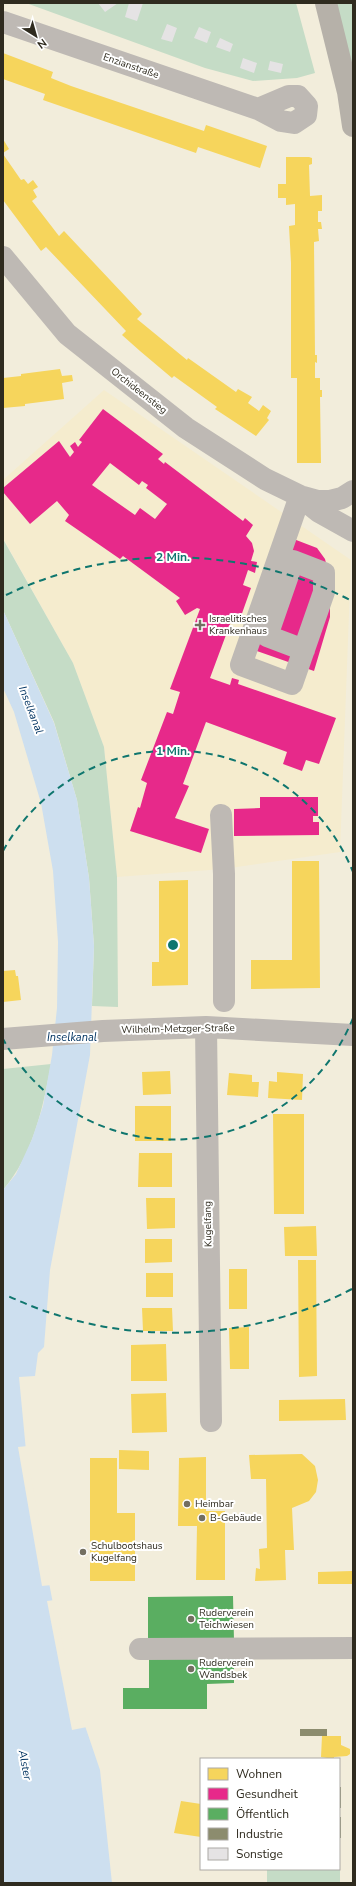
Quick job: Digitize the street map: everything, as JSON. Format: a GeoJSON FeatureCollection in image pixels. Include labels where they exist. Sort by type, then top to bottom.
{"type":"FeatureCollection","features":[{"type":"Feature","properties":{"kind":"main road"},"geometry":{"type":"LineString","coordinates":[[326,3],[348,92],[353,126]]}},
{"type":"Feature","properties":{"kind":"street","name":"Enzianstraße"},"geometry":{"type":"LineString","coordinates":[[3,22],[258,109]]}},
{"type":"Feature","properties":{"kind":"street","name":"Orchideenstieg"},"geometry":{"type":"LineString","coordinates":[[3,257],[67,334],[186,428],[265,479],[300,496],[318,501],[330,501],[342,498],[353,491]]}},
{"type":"Feature","properties":{"kind":"street","name":"Orchideenstieg"},"geometry":{"type":"LineString","coordinates":[[300,496],[312,507],[353,531]]}},
{"type":"Feature","properties":{"kind":"street"},"geometry":{"type":"LineString","coordinates":[[300,496],[241,664],[292,684],[304,650]]}},
{"type":"Feature","properties":{"kind":"street"},"geometry":{"type":"LineString","coordinates":[[221,815],[224,874],[224,1001]]}},
{"type":"Feature","properties":{"kind":"street","name":"Wilhelm-Metzger-Straße"},"geometry":{"type":"LineString","coordinates":[[3,1039],[47,1034],[206,1027],[353,1035]]}},
{"type":"Feature","properties":{"kind":"street","name":"Kugelfang"},"geometry":{"type":"LineString","coordinates":[[206,1027],[211,1421]]}},
{"type":"Feature","properties":{"kind":"street"},"geometry":{"type":"LineString","coordinates":[[140,1649],[353,1648]]}},
{"type":"Feature","properties":{"kind":"shaded area","name":"Israelitisches Krankenhaus"},"geometry":{"type":"Polygon","coordinates":[[[104,390],[351,560],[340,852],[223,869],[117,877],[104,747],[73,663],[3,538],[3,480],[104,390]]]}},
{"type":"Feature","properties":{"kind":"green space"},"geometry":{"type":"Polygon","coordinates":[[[26,3],[296,3],[315,73],[297,78],[253,81],[205,68],[26,3]]]}},
{"type":"Feature","properties":{"kind":"green space"},"geometry":{"type":"Polygon","coordinates":[[[335,3],[353,3],[353,73],[335,3]]]}},
{"type":"Feature","properties":{"kind":"green space"},"geometry":{"type":"Polygon","coordinates":[[[3,539],[73,663],[104,747],[117,877],[118,1007],[92,1006],[94,946],[89,878],[77,800],[54,722],[3,610],[3,539]]]}},
{"type":"Feature","properties":{"kind":"green space"},"geometry":{"type":"Polygon","coordinates":[[[51,1064],[40,1114],[29,1146],[22,1162],[3,1190],[3,1069],[51,1064]]]}},
{"type":"Feature","properties":{"kind":"green space"},"geometry":{"type":"Polygon","coordinates":[[[267,1870],[340,1870],[340,1883],[267,1883],[267,1870]]]}},
{"type":"Feature","properties":{"kind":"water"},"geometry":{"type":"Polygon","coordinates":[[[3,610],[54,723],[77,800],[89,878],[94,946],[90,1055],[50,1270],[44,1347],[38,1353],[35,1376],[19,1377],[28,1472],[65,1667],[100,1770],[112,1883],[3,1883],[3,1190],[16,1174],[32,1139],[43,1106],[52,1055],[57,1008],[58,942],[53,871],[41,803],[14,712],[3,688],[3,610]]]}},
{"type":"Feature","properties":{"kind":"pier"},"geometry":{"type":"Polygon","coordinates":[[[28,1446],[30,1472],[52,1585],[42,1586],[18,1447],[28,1446]]]}},
{"type":"Feature","properties":{"kind":"pier"},"geometry":{"type":"Polygon","coordinates":[[[55,1600],[67,1667],[87,1727],[72,1730],[47,1601],[55,1600]]]}},
{"type":"Feature","properties":{"kind":"building: Wohnen"},"geometry":{"type":"Polygon","coordinates":[[[3,53],[53,72],[51,78],[71,86],[204,131],[206,125],[267,146],[260,168],[198,147],[196,153],[43,100],[45,94],[3,79],[3,53]]]}},
{"type":"Feature","properties":{"kind":"building: Wohnen"},"geometry":{"type":"Polygon","coordinates":[[[3,139],[9,149],[3,153],[3,139]]]}},
{"type":"Feature","properties":{"kind":"building: Wohnen"},"geometry":{"type":"Polygon","coordinates":[[[3,154],[21,180],[24,179],[28,184],[33,180],[38,187],[33,190],[37,197],[32,201],[59,236],[64,231],[142,314],[137,319],[187,360],[188,358],[236,392],[238,389],[252,397],[248,403],[259,411],[263,405],[271,411],[267,418],[269,420],[256,436],[215,409],[217,407],[174,376],[172,378],[140,351],[122,335],[126,331],[46,247],[41,251],[3,200],[3,154]]]}},
{"type":"Feature","properties":{"kind":"building: Wohnen"},"geometry":{"type":"Polygon","coordinates":[[[286,157],[312,158],[312,164],[309,165],[310,196],[322,195],[322,211],[318,211],[318,222],[321,222],[322,229],[318,229],[319,241],[314,242],[315,355],[317,355],[317,363],[315,362],[315,378],[320,378],[320,390],[322,390],[322,397],[320,397],[321,463],[297,463],[297,378],[291,378],[291,263],[289,226],[295,225],[295,204],[286,205],[286,198],[278,198],[278,184],[286,184],[286,157]]]}},
{"type":"Feature","properties":{"kind":"building: Wohnen"},"geometry":{"type":"Polygon","coordinates":[[[60,369],[62,376],[72,375],[73,381],[62,383],[64,399],[25,404],[25,406],[3,408],[3,378],[60,369]]]}},
{"type":"Feature","properties":{"kind":"building: Wohnen"},"geometry":{"type":"Polygon","coordinates":[[[292,861],[319,861],[320,988],[251,989],[251,960],[292,960],[292,861]]]}},
{"type":"Feature","properties":{"kind":"building: Wohnen"},"geometry":{"type":"Polygon","coordinates":[[[188,880],[188,985],[152,986],[152,962],[159,962],[159,881],[188,880]]]}},
{"type":"Feature","properties":{"kind":"building: Wohnen"},"geometry":{"type":"Polygon","coordinates":[[[15,970],[16,976],[18,976],[21,1000],[3,1002],[3,971],[15,970]]]}},
{"type":"Feature","properties":{"kind":"building: Wohnen"},"geometry":{"type":"Polygon","coordinates":[[[170,1071],[171,1094],[143,1095],[142,1072],[170,1071]]]}},
{"type":"Feature","properties":{"kind":"building: Wohnen"},"geometry":{"type":"Polygon","coordinates":[[[277,1072],[303,1074],[302,1100],[268,1098],[269,1081],[277,1082],[277,1072]]]}},
{"type":"Feature","properties":{"kind":"building: Wohnen"},"geometry":{"type":"Polygon","coordinates":[[[229,1073],[252,1075],[252,1082],[259,1082],[258,1097],[227,1095],[229,1073]]]}},
{"type":"Feature","properties":{"kind":"building: Wohnen"},"geometry":{"type":"Polygon","coordinates":[[[135,1106],[171,1106],[171,1141],[135,1141],[135,1106]]]}},
{"type":"Feature","properties":{"kind":"building: Wohnen"},"geometry":{"type":"Polygon","coordinates":[[[273,1114],[304,1114],[304,1214],[274,1214],[273,1114]]]}},
{"type":"Feature","properties":{"kind":"building: Wohnen"},"geometry":{"type":"Polygon","coordinates":[[[139,1153],[172,1153],[172,1187],[138,1187],[139,1153]]]}},
{"type":"Feature","properties":{"kind":"building: Wohnen"},"geometry":{"type":"Polygon","coordinates":[[[146,1198],[175,1198],[175,1228],[147,1229],[146,1198]]]}},
{"type":"Feature","properties":{"kind":"building: Wohnen"},"geometry":{"type":"Polygon","coordinates":[[[316,1226],[317,1256],[285,1256],[284,1227],[316,1226]]]}},
{"type":"Feature","properties":{"kind":"building: Wohnen"},"geometry":{"type":"Polygon","coordinates":[[[145,1239],[172,1239],[172,1262],[145,1263],[145,1239]]]}},
{"type":"Feature","properties":{"kind":"building: Wohnen"},"geometry":{"type":"Polygon","coordinates":[[[298,1260],[316,1260],[317,1376],[299,1377],[298,1260]]]}},
{"type":"Feature","properties":{"kind":"building: Wohnen"},"geometry":{"type":"Polygon","coordinates":[[[229,1269],[247,1269],[247,1309],[229,1309],[229,1269]]]}},
{"type":"Feature","properties":{"kind":"building: Wohnen"},"geometry":{"type":"Polygon","coordinates":[[[146,1273],[173,1273],[173,1297],[146,1297],[146,1273]]]}},
{"type":"Feature","properties":{"kind":"building: Wohnen"},"geometry":{"type":"Polygon","coordinates":[[[142,1308],[172,1308],[173,1331],[143,1331],[142,1308]]]}},
{"type":"Feature","properties":{"kind":"building: Wohnen"},"geometry":{"type":"Polygon","coordinates":[[[249,1327],[249,1369],[230,1369],[229,1328],[249,1327]]]}},
{"type":"Feature","properties":{"kind":"building: Wohnen"},"geometry":{"type":"Polygon","coordinates":[[[166,1344],[167,1381],[131,1381],[131,1345],[166,1344]]]}},
{"type":"Feature","properties":{"kind":"building: Wohnen"},"geometry":{"type":"Polygon","coordinates":[[[166,1393],[167,1432],[132,1433],[131,1394],[166,1393]]]}},
{"type":"Feature","properties":{"kind":"building: Wohnen"},"geometry":{"type":"Polygon","coordinates":[[[345,1399],[346,1420],[279,1421],[279,1400],[345,1399]]]}},
{"type":"Feature","properties":{"kind":"building: Wohnen"},"geometry":{"type":"Polygon","coordinates":[[[119,1450],[149,1451],[149,1470],[119,1469],[119,1450]]]}},
{"type":"Feature","properties":{"kind":"building: Wohnen"},"geometry":{"type":"Polygon","coordinates":[[[302,1454],[315,1466],[318,1480],[316,1492],[309,1501],[292,1508],[294,1550],[285,1550],[286,1580],[255,1581],[256,1568],[260,1569],[259,1549],[267,1548],[266,1479],[251,1479],[249,1455],[302,1454]]]}},
{"type":"Feature","properties":{"kind":"building: Wohnen","name":"B-Gebäude"},"geometry":{"type":"Polygon","coordinates":[[[206,1457],[206,1511],[225,1511],[225,1580],[196,1580],[197,1526],[178,1526],[179,1458],[206,1457]]]}},
{"type":"Feature","properties":{"kind":"building: Wohnen"},"geometry":{"type":"Polygon","coordinates":[[[90,1458],[117,1458],[117,1513],[135,1513],[135,1581],[90,1581],[90,1458]]]}},
{"type":"Feature","properties":{"kind":"building: Wohnen"},"geometry":{"type":"Polygon","coordinates":[[[352,1571],[352,1584],[318,1584],[318,1572],[352,1571]]]}},
{"type":"Feature","properties":{"kind":"building: Wohnen"},"geometry":{"type":"Polygon","coordinates":[[[322,1736],[341,1736],[341,1745],[350,1749],[350,1754],[347,1756],[334,1758],[321,1757],[322,1736]]]}},
{"type":"Feature","properties":{"kind":"building: Wohnen"},"geometry":{"type":"Polygon","coordinates":[[[181,1801],[200,1804],[200,1837],[174,1833],[181,1801]]]}},
{"type":"Feature","properties":{"kind":"building: Gesundheit"},"geometry":{"type":"Polygon","coordinates":[[[103,409],[163,454],[158,459],[164,464],[165,462],[243,521],[245,518],[253,525],[246,536],[252,543],[254,551],[251,561],[257,562],[255,573],[248,570],[243,585],[251,588],[240,619],[233,616],[210,678],[230,685],[232,678],[239,680],[238,684],[336,718],[319,764],[306,760],[302,771],[283,764],[287,752],[206,722],[183,784],[189,786],[175,818],[209,829],[201,853],[130,831],[138,807],[140,808],[147,783],[141,780],[167,712],[173,714],[180,692],[170,689],[200,609],[197,608],[185,615],[176,601],[180,598],[123,556],[120,559],[65,521],[69,515],[57,501],[30,524],[3,492],[3,488],[59,441],[70,457],[74,452],[70,446],[75,442],[78,447],[82,442],[79,440],[103,409]],[[110,463],[92,485],[135,515],[140,508],[155,519],[167,504],[146,488],[148,485],[142,481],[139,485],[110,463]]]}},
{"type":"Feature","properties":{"kind":"building: Gesundheit"},"geometry":{"type":"Polygon","coordinates":[[[291,538],[317,548],[325,559],[330,579],[330,617],[314,671],[251,649],[291,538]]]}},
{"type":"Feature","properties":{"kind":"building: Gesundheit"},"geometry":{"type":"Polygon","coordinates":[[[260,797],[318,797],[318,816],[313,816],[313,822],[319,822],[319,835],[234,836],[234,809],[260,808],[260,797]]]}},
{"type":"Feature","properties":{"kind":"building: Öffentlich","name":"Ruderverein Teichwiesen"},"geometry":{"type":"Polygon","coordinates":[[[233,1596],[234,1641],[148,1643],[148,1597],[233,1596]]]}},
{"type":"Feature","properties":{"kind":"building: Öffentlich","name":"Ruderverein Wandsbek"},"geometry":{"type":"Polygon","coordinates":[[[234,1653],[234,1683],[207,1684],[207,1709],[123,1709],[123,1688],[149,1688],[149,1654],[234,1653]]]}},
{"type":"Feature","properties":{"kind":"building: Industrie"},"geometry":{"type":"Polygon","coordinates":[[[300,1729],[327,1729],[327,1736],[300,1736],[300,1729]]]}},
{"type":"Feature","properties":{"kind":"building: Industrie"},"geometry":{"type":"Polygon","coordinates":[[[340,1787],[341,1787],[340,1808],[340,1787]]]}},
{"type":"Feature","properties":{"kind":"building: Industrie"},"geometry":{"type":"Polygon","coordinates":[[[340,1817],[341,1817],[340,1838],[340,1817]]]}},
{"type":"Feature","properties":{"kind":"building: Sonstige"},"geometry":{"type":"Polygon","coordinates":[[[98,3],[118,3],[105,12],[98,3]]]}},
{"type":"Feature","properties":{"kind":"building: Sonstige"},"geometry":{"type":"Polygon","coordinates":[[[129,3],[143,3],[137,21],[125,17],[129,3]]]}},
{"type":"Feature","properties":{"kind":"building: Sonstige"},"geometry":{"type":"Polygon","coordinates":[[[167,24],[177,28],[172,42],[161,39],[167,24]]]}},
{"type":"Feature","properties":{"kind":"building: Sonstige"},"geometry":{"type":"Polygon","coordinates":[[[199,27],[211,32],[207,43],[194,38],[199,27]]]}},
{"type":"Feature","properties":{"kind":"building: Sonstige"},"geometry":{"type":"Polygon","coordinates":[[[220,38],[233,44],[230,52],[216,47],[220,38]]]}},
{"type":"Feature","properties":{"kind":"building: Sonstige"},"geometry":{"type":"Polygon","coordinates":[[[243,58],[257,63],[254,73],[240,68],[243,58]]]}},
{"type":"Feature","properties":{"kind":"building: Sonstige"},"geometry":{"type":"Polygon","coordinates":[[[270,61],[283,64],[281,73],[268,70],[270,61]]]}},
{"type":"Feature","properties":{"kind":"place","name":"Israelitisches Krankenhaus"},"geometry":{"type":"Point","coordinates":[200,625]}},
{"type":"Feature","properties":{"kind":"place","name":"Heimbar"},"geometry":{"type":"Point","coordinates":[187,1504]}},
{"type":"Feature","properties":{"kind":"place","name":"B-Gebäude"},"geometry":{"type":"Point","coordinates":[202,1518]}},
{"type":"Feature","properties":{"kind":"place","name":"Schulbootshaus Kugelfang"},"geometry":{"type":"Point","coordinates":[83,1552]}},
{"type":"Feature","properties":{"kind":"place","name":"Ruderverein Teichwiesen"},"geometry":{"type":"Point","coordinates":[191,1619]}},
{"type":"Feature","properties":{"kind":"place","name":"Ruderverein Wandsbek"},"geometry":{"type":"Point","coordinates":[191,1669]}},
{"type":"Feature","properties":{"kind":"water label","name":"Inselkanal"},"geometry":{"type":"Point","coordinates":[31,710]}},
{"type":"Feature","properties":{"kind":"water label","name":"Inselkanal"},"geometry":{"type":"Point","coordinates":[72,1037]}},
{"type":"Feature","properties":{"kind":"water label","name":"Alster"},"geometry":{"type":"Point","coordinates":[25,1765]}}]}
